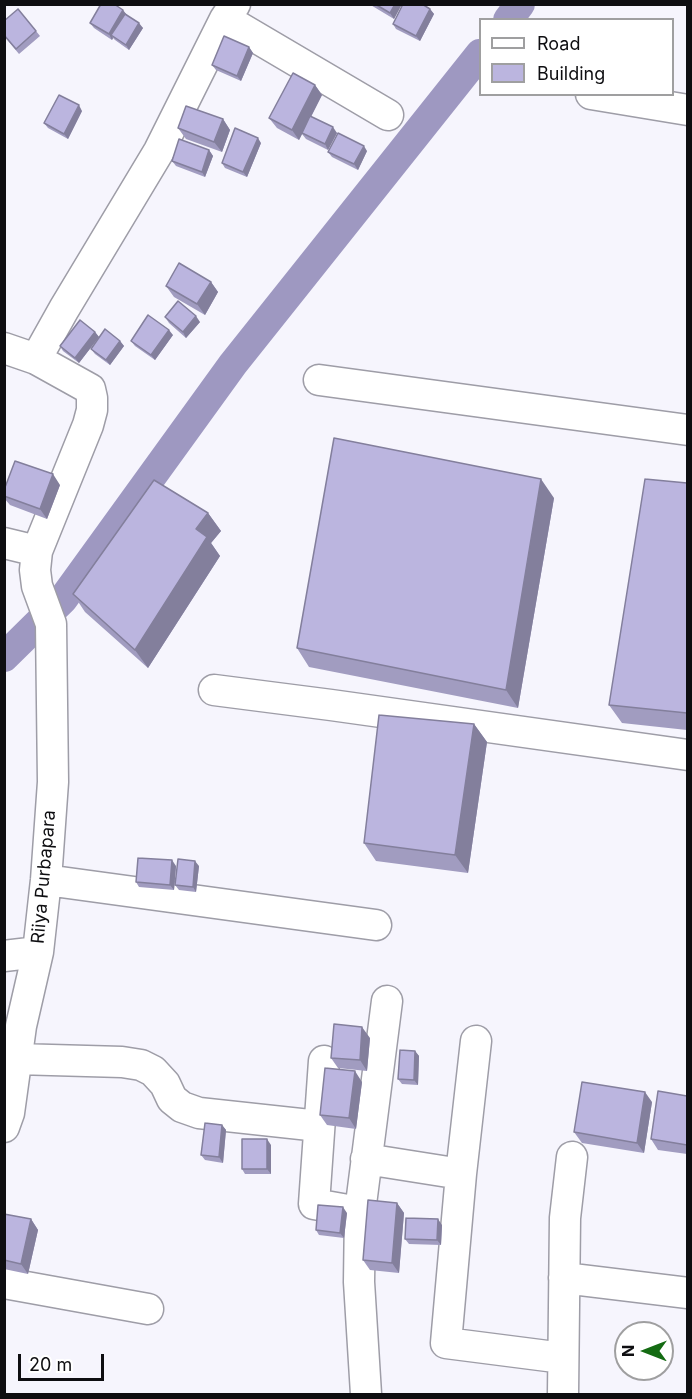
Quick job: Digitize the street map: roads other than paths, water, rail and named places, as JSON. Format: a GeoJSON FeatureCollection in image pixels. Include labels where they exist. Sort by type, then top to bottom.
{"type":"FeatureCollection","features":[{"type":"Feature","properties":{"kind":"street"},"geometry":{"type":"LineString","coordinates":[[36,359],[159,151],[230,12],[388,115]]}},
{"type":"Feature","properties":{"kind":"street"},"geometry":{"type":"LineString","coordinates":[[603,96],[687,110]]}},
{"type":"Feature","properties":{"kind":"street"},"geometry":{"type":"LineString","coordinates":[[4,348],[36,359],[90,389],[92,398],[88,425],[37,551],[4,543]]}},
{"type":"Feature","properties":{"kind":"street"},"geometry":{"type":"LineString","coordinates":[[319,380],[687,430]]}},
{"type":"Feature","properties":{"kind":"street","name":"Riiya Purbapara"},"geometry":{"type":"LineString","coordinates":[[4,1127],[9,1113],[21,1026],[38,952],[46,880],[52,782],[51,624],[37,586],[35,570],[37,551]]}},
{"type":"Feature","properties":{"kind":"street"},"geometry":{"type":"LineString","coordinates":[[214,690],[687,755]]}},
{"type":"Feature","properties":{"kind":"street"},"geometry":{"type":"LineString","coordinates":[[46,880],[376,925]]}},
{"type":"Feature","properties":{"kind":"street"},"geometry":{"type":"LineString","coordinates":[[4,956],[38,952]]}},
{"type":"Feature","properties":{"kind":"street"},"geometry":{"type":"LineString","coordinates":[[366,1395],[359,1282],[360,1212],[387,1001]]}},
{"type":"Feature","properties":{"kind":"street"},"geometry":{"type":"LineString","coordinates":[[476,1041],[446,1343],[563,1358]]}},
{"type":"Feature","properties":{"kind":"street"},"geometry":{"type":"LineString","coordinates":[[16,1059],[122,1062],[141,1065],[153,1071],[165,1084],[172,1099],[182,1107],[199,1113],[320,1126]]}},
{"type":"Feature","properties":{"kind":"street"},"geometry":{"type":"LineString","coordinates":[[324,1061],[314,1204],[360,1212]]}},
{"type":"Feature","properties":{"kind":"street"},"geometry":{"type":"LineString","coordinates":[[563,1395],[565,1218],[572,1157]]}},
{"type":"Feature","properties":{"kind":"street"},"geometry":{"type":"LineString","coordinates":[[366,1159],[461,1174]]}},
{"type":"Feature","properties":{"kind":"street"},"geometry":{"type":"LineString","coordinates":[[564,1278],[687,1293]]}},
{"type":"Feature","properties":{"kind":"street"},"geometry":{"type":"LineString","coordinates":[[4,1283],[148,1309]]}},
{"type":"Feature","properties":{"kind":"waterway"},"geometry":{"type":"LineString","coordinates":[[510,18],[520,4]]}},
{"type":"Feature","properties":{"kind":"waterway"},"geometry":{"type":"LineString","coordinates":[[4,657],[63,599],[233,364],[479,55]]}}]}
